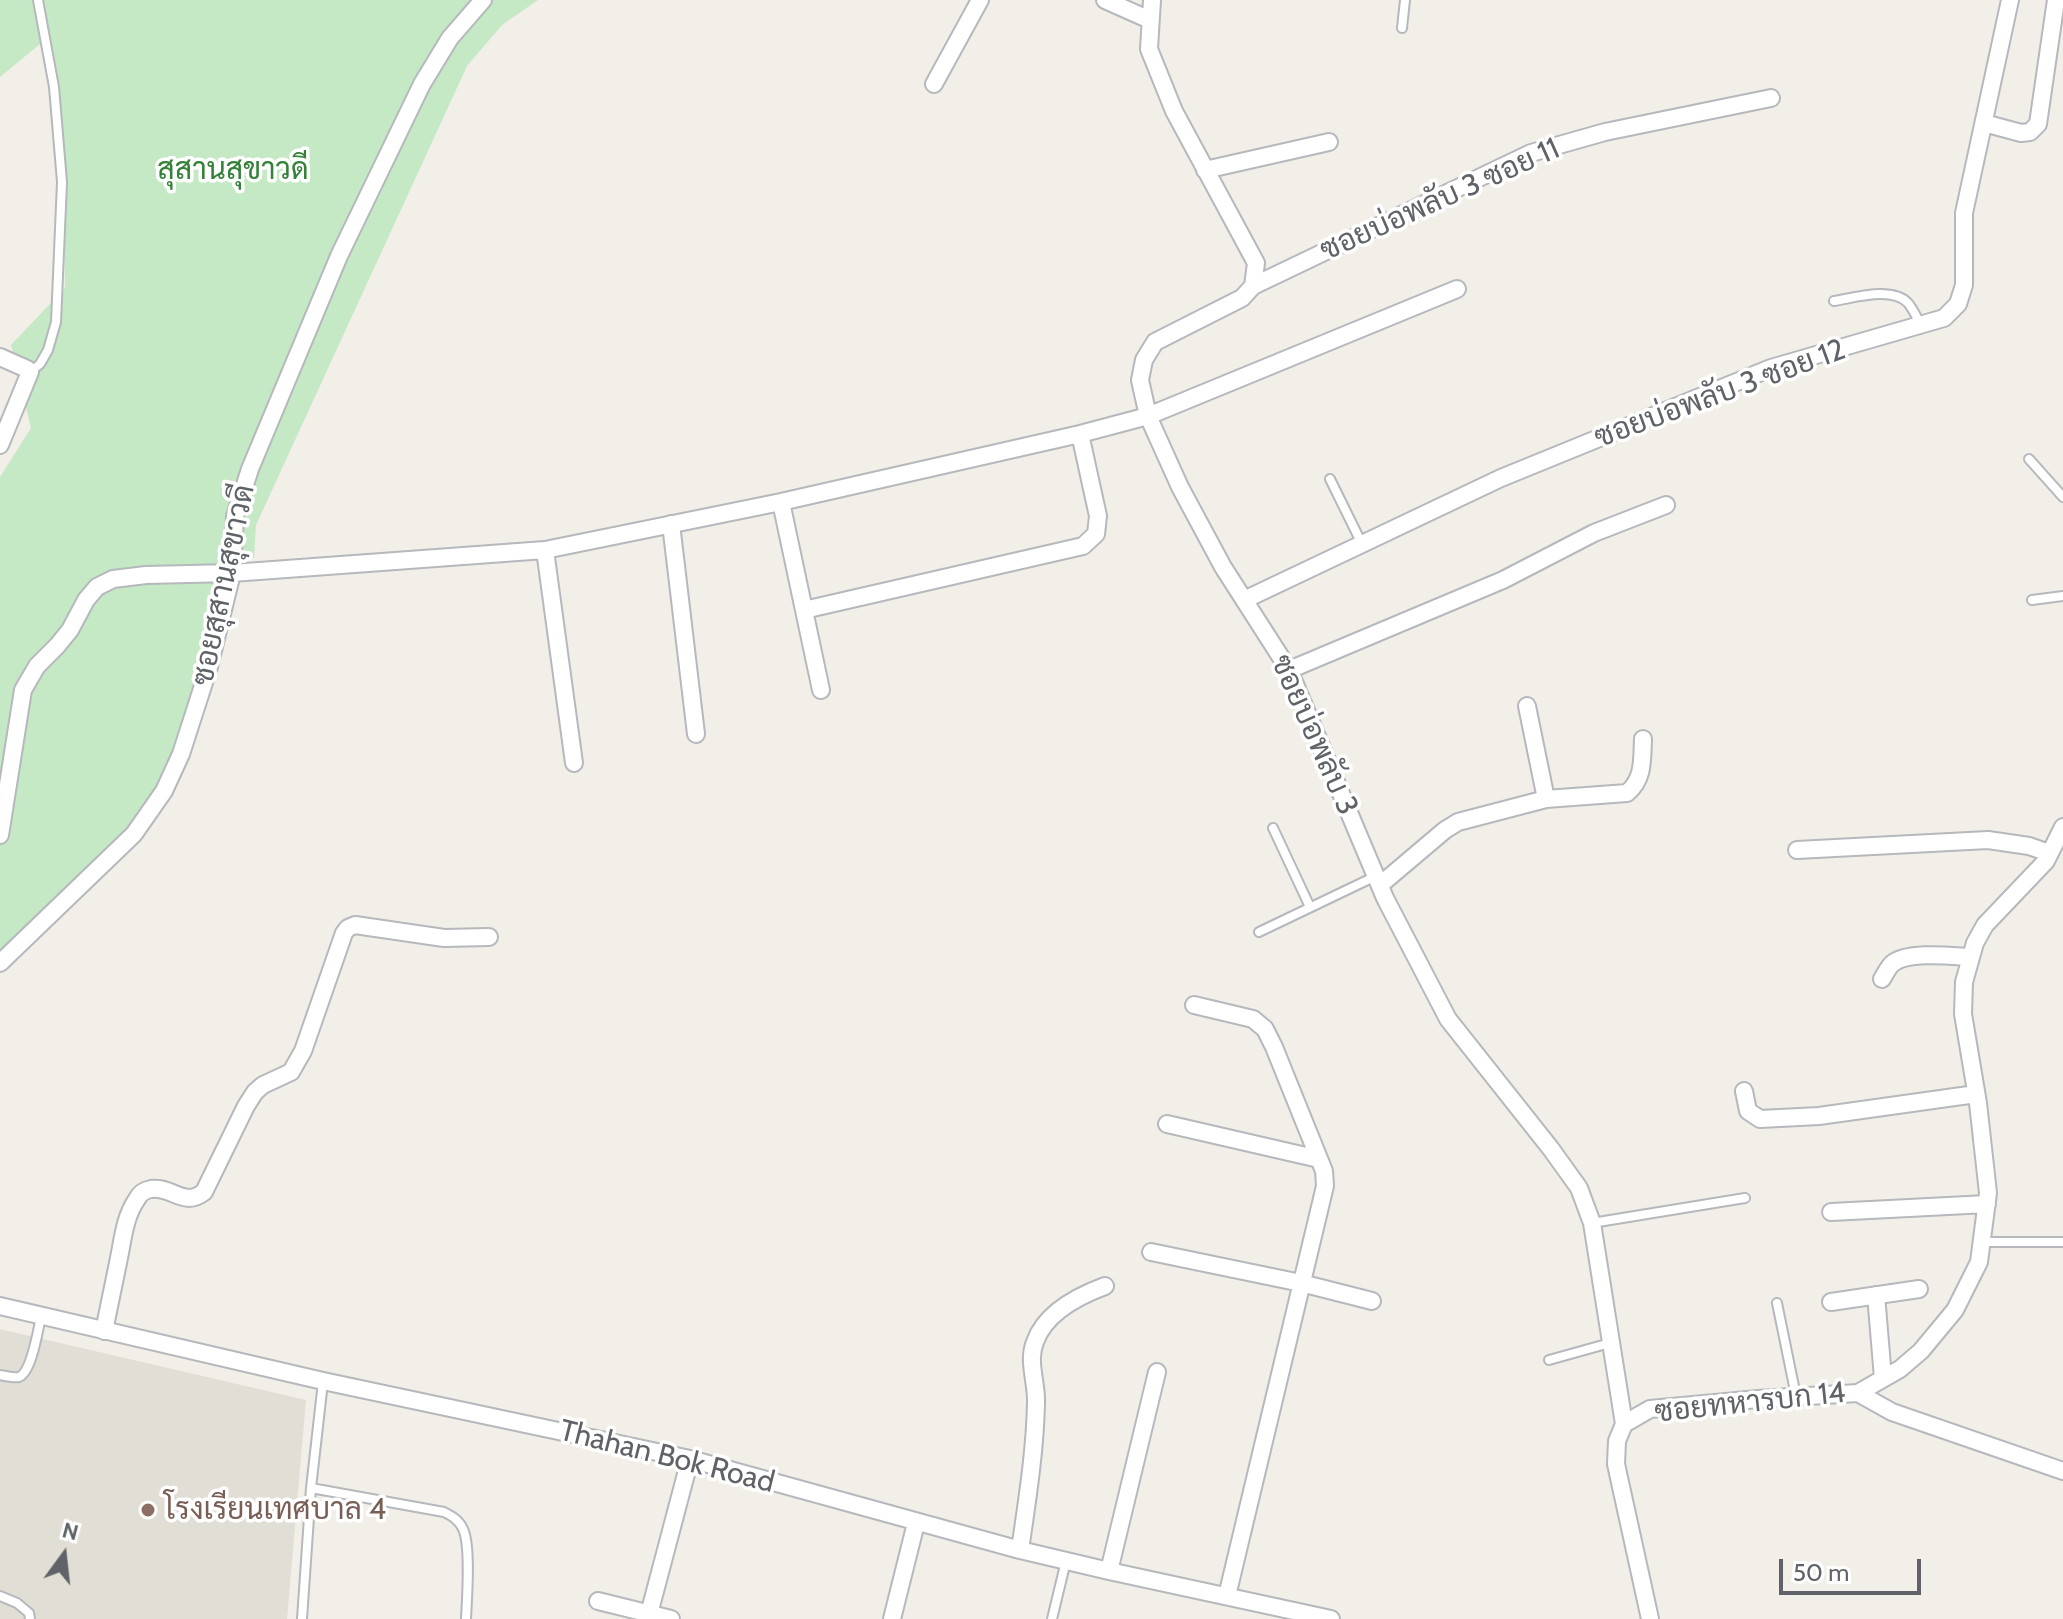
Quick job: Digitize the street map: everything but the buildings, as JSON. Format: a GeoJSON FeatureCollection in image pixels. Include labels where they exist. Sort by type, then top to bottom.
{"type":"FeatureCollection","features":[{"type":"Feature","properties":{"kind":"street","name":"ซอยสุสานสุขาวดี"},"geometry":{"type":"LineString","coordinates":[[0,963],[134,834],[164,791],[181,754],[205,678],[232,573],[235,516],[250,469],[339,256],[422,84],[450,38],[483,0]]}},
{"type":"Feature","properties":{"kind":"street"},"geometry":{"type":"LineString","coordinates":[[934,84],[980,0]]}},
{"type":"Feature","properties":{"kind":"street"},"geometry":{"type":"LineString","coordinates":[[1105,0],[1150,20]]}},
{"type":"Feature","properties":{"kind":"street"},"geometry":{"type":"LineString","coordinates":[[1152,0],[1149,49],[1174,111],[1256,263],[1253,286]]}},
{"type":"Feature","properties":{"kind":"street","name":"ซอยบ่อพลับ 3 ซอย 12"},"geometry":{"type":"LineString","coordinates":[[1244,600],[1501,478],[1771,368],[1944,318],[1958,304],[1964,285],[1964,213],[2010,0]]}},
{"type":"Feature","properties":{"kind":"street"},"geometry":{"type":"LineString","coordinates":[[1984,123],[2021,133],[2030,132],[2038,124],[2056,0]]}},
{"type":"Feature","properties":{"kind":"street","name":"ซอยบ่อพลับ 3 ซอย 11"},"geometry":{"type":"LineString","coordinates":[[1253,286],[1531,153],[1605,132],[1771,98]]}},
{"type":"Feature","properties":{"kind":"street"},"geometry":{"type":"LineString","coordinates":[[1205,170],[1329,142]]}},
{"type":"Feature","properties":{"kind":"street","name":"ซอยบ่อพลับ 3"},"geometry":{"type":"LineString","coordinates":[[1253,286],[1242,298],[1155,342],[1144,360],[1140,380],[1148,416],[1180,487],[1223,567],[1289,670],[1378,881],[1448,1019],[1579,1188],[1592,1223],[1624,1424]]}},
{"type":"Feature","properties":{"kind":"street"},"geometry":{"type":"LineString","coordinates":[[0,835],[23,690],[37,666],[70,630],[86,600],[97,587],[113,579],[545,550],[781,502],[1148,416],[1457,289]]}},
{"type":"Feature","properties":{"kind":"street"},"geometry":{"type":"LineString","coordinates":[[0,357],[30,372],[0,445]]}},
{"type":"Feature","properties":{"kind":"street"},"geometry":{"type":"LineString","coordinates":[[804,610],[1083,546],[1096,534],[1098,516],[1080,434]]}},
{"type":"Feature","properties":{"kind":"street"},"geometry":{"type":"LineString","coordinates":[[781,502],[821,690]]}},
{"type":"Feature","properties":{"kind":"street"},"geometry":{"type":"LineString","coordinates":[[1289,670],[1503,580],[1594,533],[1666,505]]}},
{"type":"Feature","properties":{"kind":"street"},"geometry":{"type":"LineString","coordinates":[[671,524],[696,734]]}},
{"type":"Feature","properties":{"kind":"street"},"geometry":{"type":"LineString","coordinates":[[545,550],[574,763]]}},
{"type":"Feature","properties":{"kind":"street"},"geometry":{"type":"LineString","coordinates":[[1527,706],[1546,799]]}},
{"type":"Feature","properties":{"kind":"street"},"geometry":{"type":"LineString","coordinates":[[1378,881],[1458,822],[1546,799],[1627,793],[1641,774],[1643,739]]}},
{"type":"Feature","properties":{"kind":"street","name":"ซอยทหารบก 14"},"geometry":{"type":"LineString","coordinates":[[1650,1619],[1616,1464],[1617,1441],[1624,1424],[1650,1409],[1858,1393],[1900,1369],[1921,1351],[1955,1310],[1979,1262],[1988,1193],[1963,1014],[1964,982],[1975,943],[1985,925],[2046,861],[2063,827]]}},
{"type":"Feature","properties":{"kind":"street"},"geometry":{"type":"LineString","coordinates":[[1797,850],[1988,840],[2029,846],[2049,853]]}},
{"type":"Feature","properties":{"kind":"street"},"geometry":{"type":"LineString","coordinates":[[104,1331],[127,1220],[135,1201],[142,1193],[154,1188],[190,1199],[204,1192],[255,1092],[291,1072],[303,1051],[348,928],[355,925],[444,938],[489,937]]}},
{"type":"Feature","properties":{"kind":"street"},"geometry":{"type":"LineString","coordinates":[[1882,979],[1891,963],[1902,959],[1928,955],[1971,957]]}},
{"type":"Feature","properties":{"kind":"street"},"geometry":{"type":"LineString","coordinates":[[1194,1005],[1253,1019],[1265,1029],[1324,1171],[1325,1186],[1227,1596]]}},
{"type":"Feature","properties":{"kind":"street"},"geometry":{"type":"LineString","coordinates":[[1744,1091],[1748,1111],[1760,1119],[1819,1116],[1976,1094]]}},
{"type":"Feature","properties":{"kind":"street"},"geometry":{"type":"LineString","coordinates":[[1167,1124],[1319,1159]]}},
{"type":"Feature","properties":{"kind":"street"},"geometry":{"type":"LineString","coordinates":[[1831,1212],[1987,1204]]}},
{"type":"Feature","properties":{"kind":"street"},"geometry":{"type":"LineString","coordinates":[[1151,1252],[1372,1301]]}},
{"type":"Feature","properties":{"kind":"street"},"geometry":{"type":"LineString","coordinates":[[1020,1550],[1037,1400],[1032,1362],[1035,1341],[1047,1320],[1086,1293],[1105,1286]]}},
{"type":"Feature","properties":{"kind":"street"},"geometry":{"type":"LineString","coordinates":[[1831,1302],[1919,1289]]}},
{"type":"Feature","properties":{"kind":"street"},"geometry":{"type":"LineString","coordinates":[[1876,1295],[1883,1378]]}},
{"type":"Feature","properties":{"kind":"street","name":"Thahan Bok Road"},"geometry":{"type":"LineString","coordinates":[[0,1306],[323,1381],[690,1459],[1020,1550],[1331,1619]]}},
{"type":"Feature","properties":{"kind":"street"},"geometry":{"type":"LineString","coordinates":[[1109,1571],[1157,1372]]}},
{"type":"Feature","properties":{"kind":"street"},"geometry":{"type":"LineString","coordinates":[[1858,1393],[1892,1412],[2063,1471]]}},
{"type":"Feature","properties":{"kind":"street"},"geometry":{"type":"LineString","coordinates":[[649,1614],[690,1459]]}},
{"type":"Feature","properties":{"kind":"street"},"geometry":{"type":"LineString","coordinates":[[892,1619],[916,1523]]}},
{"type":"Feature","properties":{"kind":"street"},"geometry":{"type":"LineString","coordinates":[[598,1601],[671,1619]]}},
{"type":"Feature","properties":{"kind":"lane"},"geometry":{"type":"LineString","coordinates":[[30,372],[40,364],[48,350],[56,322],[62,182],[54,87],[38,0]]}},
{"type":"Feature","properties":{"kind":"lane"},"geometry":{"type":"LineString","coordinates":[[1402,28],[1405,0]]}},
{"type":"Feature","properties":{"kind":"lane"},"geometry":{"type":"LineString","coordinates":[[1834,301],[1887,293],[1907,302],[1921,325]]}},
{"type":"Feature","properties":{"kind":"lane"},"geometry":{"type":"LineString","coordinates":[[2029,459],[2063,497]]}},
{"type":"Feature","properties":{"kind":"lane"},"geometry":{"type":"LineString","coordinates":[[1330,479],[1362,544]]}},
{"type":"Feature","properties":{"kind":"lane"},"geometry":{"type":"LineString","coordinates":[[2032,600],[2063,596]]}},
{"type":"Feature","properties":{"kind":"lane"},"geometry":{"type":"LineString","coordinates":[[1273,828],[1310,907]]}},
{"type":"Feature","properties":{"kind":"lane"},"geometry":{"type":"LineString","coordinates":[[1259,932],[1310,907],[1378,881]]}},
{"type":"Feature","properties":{"kind":"lane"},"geometry":{"type":"LineString","coordinates":[[1592,1223],[1745,1198]]}},
{"type":"Feature","properties":{"kind":"lane"},"geometry":{"type":"LineString","coordinates":[[1982,1242],[2063,1242]]}},
{"type":"Feature","properties":{"kind":"lane"},"geometry":{"type":"LineString","coordinates":[[1777,1303],[1797,1397]]}},
{"type":"Feature","properties":{"kind":"lane"},"geometry":{"type":"LineString","coordinates":[[0,1375],[17,1377],[26,1371],[41,1317]]}},
{"type":"Feature","properties":{"kind":"lane"},"geometry":{"type":"LineString","coordinates":[[1549,1360],[1611,1343]]}},
{"type":"Feature","properties":{"kind":"lane"},"geometry":{"type":"LineString","coordinates":[[302,1619],[311,1488],[323,1381]]}},
{"type":"Feature","properties":{"kind":"lane"},"geometry":{"type":"LineString","coordinates":[[311,1488],[444,1512],[456,1518],[464,1529],[467,1544],[466,1619]]}},
{"type":"Feature","properties":{"kind":"lane"},"geometry":{"type":"LineString","coordinates":[[1052,1619],[1066,1561]]}},
{"type":"Feature","properties":{"kind":"lane"},"geometry":{"type":"LineString","coordinates":[[0,1596],[17,1603],[29,1613],[30,1619]]}},
{"type":"Feature","properties":{"kind":"shaded area","name":"โรงเรียนเทศบาล 4"},"geometry":{"type":"Polygon","coordinates":[[[0,1329],[306,1400],[287,1619],[0,1619],[0,1329]]]}},
{"type":"Feature","properties":{"kind":"green space","name":"สุสานสุขาวดี"},"geometry":{"type":"Polygon","coordinates":[[[0,0],[538,0],[502,25],[467,66],[256,525],[254,558],[229,564],[194,713],[164,791],[84,882],[0,950],[0,477],[31,428],[11,345],[65,288],[63,157],[40,44],[0,77],[0,0]]]}},
{"type":"Feature","properties":{"kind":"place","name":"โรงเรียนเทศบาล 4"},"geometry":{"type":"Point","coordinates":[148,1510]}}]}
